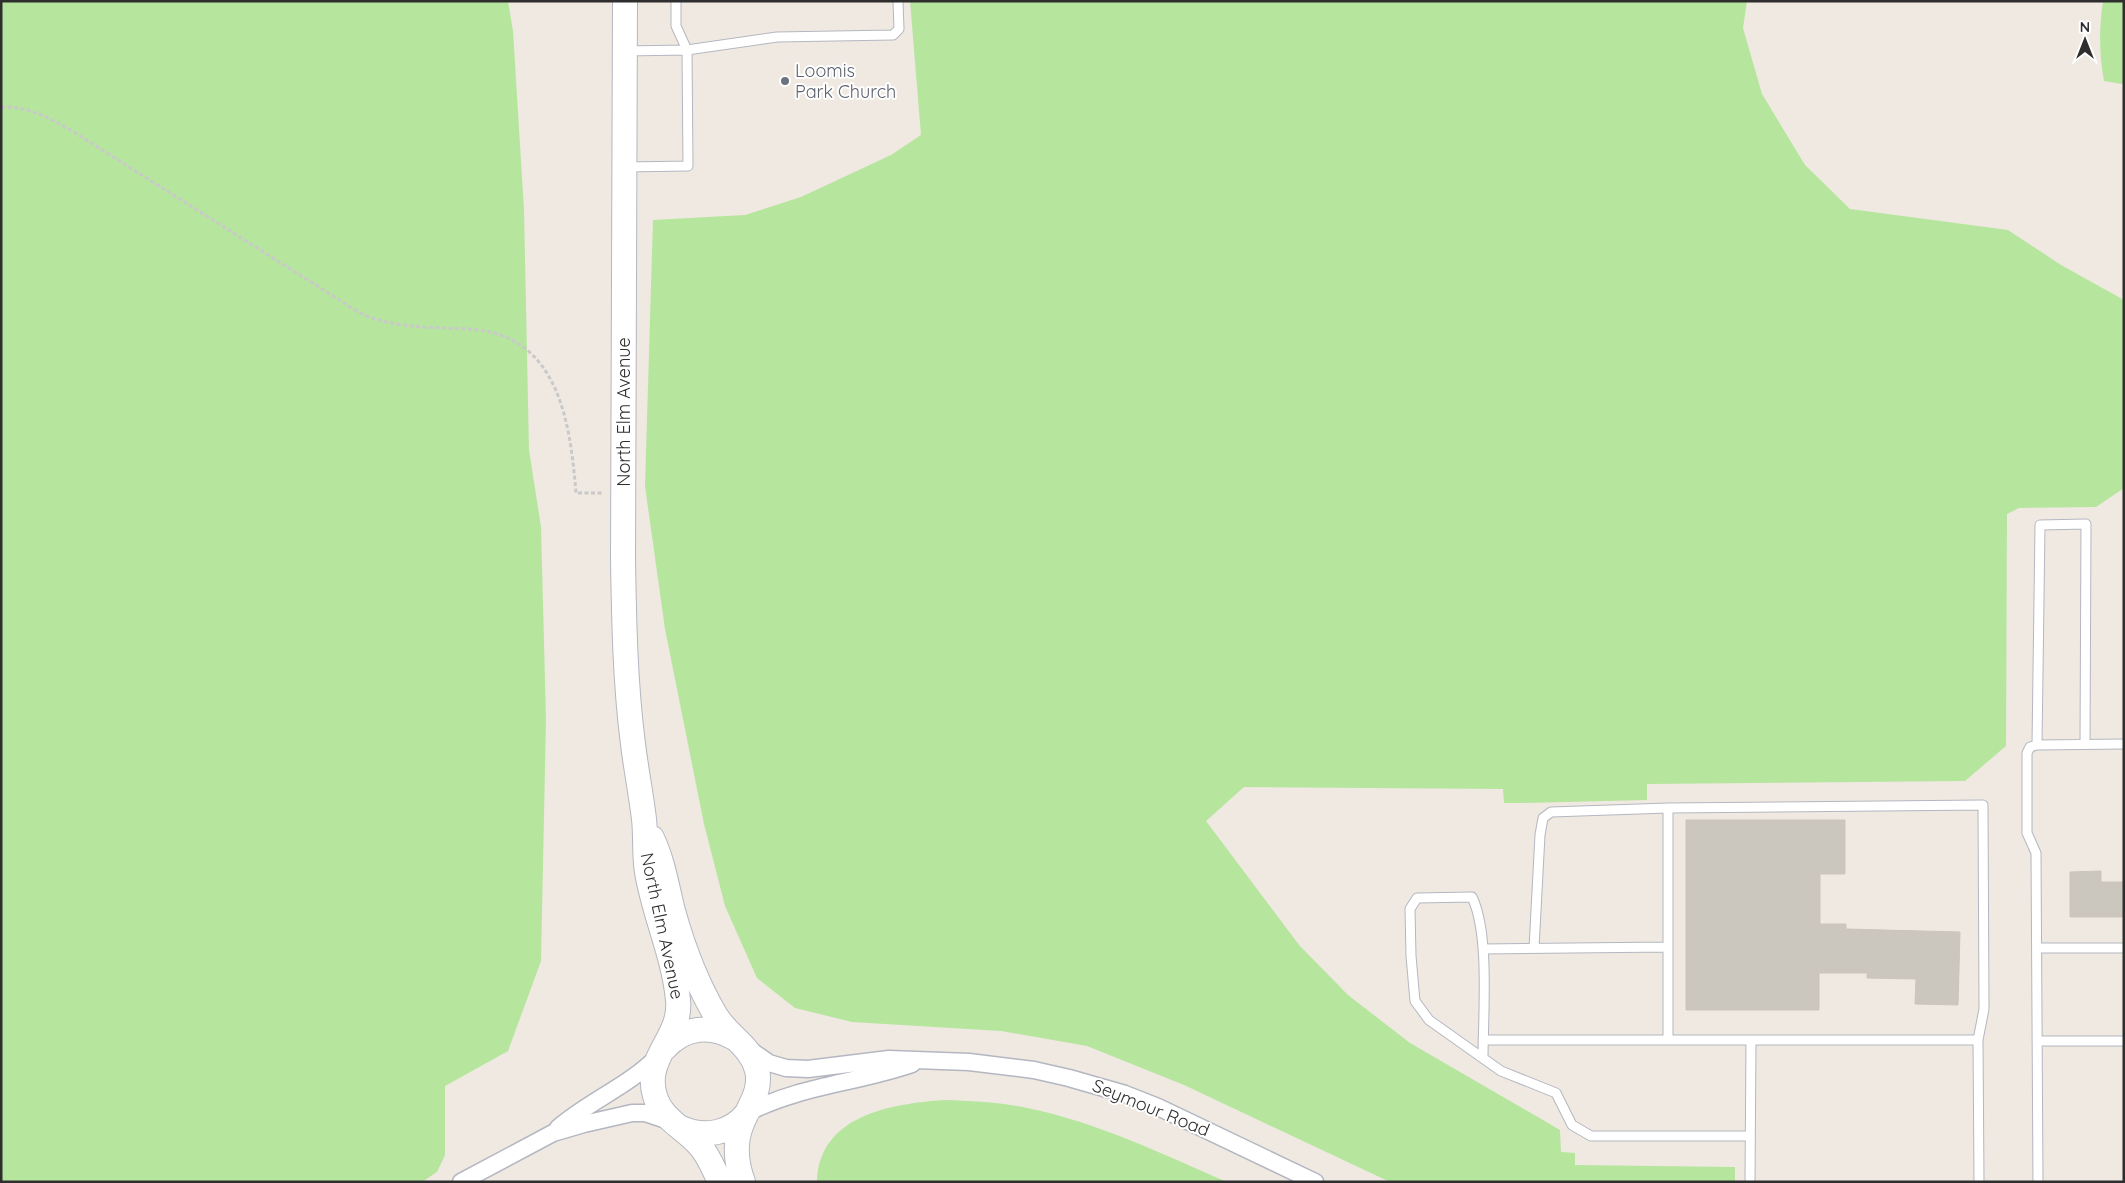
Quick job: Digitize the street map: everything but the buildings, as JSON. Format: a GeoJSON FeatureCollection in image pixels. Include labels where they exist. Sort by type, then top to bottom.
{"type":"FeatureCollection","features":[{"type":"Feature","properties":{"kind":"main road","name":"North Elm Avenue"},"geometry":{"type":"LineString","coordinates":[[625,1],[623,558],[627,677],[632,742],[644,821],[647,874],[673,972],[678,999],[678,1020],[654,1069],[653,1088],[659,1107],[672,1122],[699,1144],[720,1182]]}},
{"type":"Feature","properties":{"kind":"main road","name":"North Elm Avenue"},"geometry":{"type":"LineString","coordinates":[[644,821],[660,857],[677,922],[691,964],[722,1026],[749,1053],[757,1071],[757,1091],[740,1128],[736,1147],[743,1182]]}},
{"type":"Feature","properties":{"kind":"main road"},"geometry":{"type":"LineString","coordinates":[[662,1051],[677,1037],[696,1030],[717,1030],[736,1039]]}},
{"type":"Feature","properties":{"kind":"main road","name":"Seymour Road"},"geometry":{"type":"LineString","coordinates":[[672,1122],[689,1131],[709,1134],[728,1129],[747,1113]]}},
{"type":"Feature","properties":{"kind":"street","name":"Seymour Road"},"geometry":{"type":"LineString","coordinates":[[736,1039],[769,1063],[786,1068],[808,1068],[879,1059],[919,1062],[969,1062],[1013,1067],[1091,1084],[1139,1099],[1174,1114],[1315,1182]]}},
{"type":"Feature","properties":{"kind":"street"},"geometry":{"type":"LineString","coordinates":[[461,1182],[553,1133],[576,1114],[631,1079],[662,1051]]}},
{"type":"Feature","properties":{"kind":"street","name":"Seymour Road"},"geometry":{"type":"LineString","coordinates":[[747,1113],[766,1103],[795,1093],[890,1072],[919,1062]]}},
{"type":"Feature","properties":{"kind":"street"},"geometry":{"type":"LineString","coordinates":[[553,1133],[632,1113],[645,1114],[672,1122]]}},
{"type":"Feature","properties":{"kind":"lane"},"geometry":{"type":"LineString","coordinates":[[625,167],[688,166],[687,50],[676,26],[676,1]]}},
{"type":"Feature","properties":{"kind":"lane"},"geometry":{"type":"LineString","coordinates":[[625,51],[687,50],[777,37],[893,35],[899,29],[898,1]]}},
{"type":"Feature","properties":{"kind":"lane"},"geometry":{"type":"LineString","coordinates":[[2037,745],[2040,525],[2086,524],[2085,744]]}},
{"type":"Feature","properties":{"kind":"lane"},"geometry":{"type":"LineString","coordinates":[[2038,1182],[2036,853],[2027,832],[2027,754],[2030,747],[2037,745],[2124,744]]}},
{"type":"Feature","properties":{"kind":"lane"},"geometry":{"type":"LineString","coordinates":[[1534,948],[1540,835],[1543,818],[1551,812],[1668,808],[1983,805],[1984,1009],[1978,1040],[1979,1182]]}},
{"type":"Feature","properties":{"kind":"lane"},"geometry":{"type":"LineString","coordinates":[[1668,808],[1668,1040]]}},
{"type":"Feature","properties":{"kind":"lane"},"geometry":{"type":"LineString","coordinates":[[1483,1058],[1483,949],[1477,908],[1472,896],[1417,898],[1410,910],[1411,956],[1415,1001],[1429,1020],[1501,1071],[1556,1093],[1572,1125],[1591,1136],[1750,1136]]}},
{"type":"Feature","properties":{"kind":"lane"},"geometry":{"type":"LineString","coordinates":[[1483,949],[1668,947]]}},
{"type":"Feature","properties":{"kind":"lane"},"geometry":{"type":"LineString","coordinates":[[2037,948],[2124,948]]}},
{"type":"Feature","properties":{"kind":"lane"},"geometry":{"type":"LineString","coordinates":[[1483,1040],[1978,1040]]}},
{"type":"Feature","properties":{"kind":"lane"},"geometry":{"type":"LineString","coordinates":[[1750,1182],[1751,1040]]}},
{"type":"Feature","properties":{"kind":"lane"},"geometry":{"type":"LineString","coordinates":[[2037,1041],[2124,1041]]}},
{"type":"Feature","properties":{"kind":"path"},"geometry":{"type":"LineString","coordinates":[[1,107],[27,109],[69,129],[360,313],[374,319],[416,328],[487,331],[517,343],[541,364],[550,376],[558,393],[567,417],[576,493],[624,493]]}},
{"type":"Feature","properties":{"kind":"green space"},"geometry":{"type":"Polygon","coordinates":[[[1,1],[508,1],[513,31],[524,210],[529,450],[541,527],[546,719],[541,961],[508,1051],[445,1086],[445,1155],[437,1172],[422,1182],[1,1182],[1,1]]]}},
{"type":"Feature","properties":{"kind":"green space"},"geometry":{"type":"Polygon","coordinates":[[[910,1],[1747,1],[1743,28],[1762,94],[1805,165],[1850,209],[2008,230],[2061,265],[2124,300],[2124,488],[2096,507],[2019,508],[2007,514],[2006,746],[1965,781],[1647,784],[1647,800],[1524,803],[1504,803],[1503,789],[1244,787],[1206,821],[1299,945],[1348,995],[1410,1043],[1560,1130],[1561,1152],[1575,1153],[1575,1165],[1735,1167],[1735,1182],[1390,1182],[1184,1085],[1087,1046],[1001,1031],[852,1022],[795,1008],[757,978],[725,906],[704,824],[665,629],[645,486],[653,220],[745,215],[801,197],[891,155],[921,135],[910,1]]]}},
{"type":"Feature","properties":{"kind":"green space"},"geometry":{"type":"Polygon","coordinates":[[[2103,1],[2124,1],[2124,82],[2122,84],[2104,81],[2100,41],[2103,1]]]}},
{"type":"Feature","properties":{"kind":"green space"},"geometry":{"type":"Polygon","coordinates":[[[944,1100],[1007,1104],[1053,1114],[1104,1130],[1227,1182],[817,1182],[821,1159],[830,1141],[844,1128],[861,1117],[902,1105],[944,1100]]]}},
{"type":"Feature","properties":{"kind":"place","name":"Loomis Park Church"},"geometry":{"type":"Point","coordinates":[785,81]}}]}
